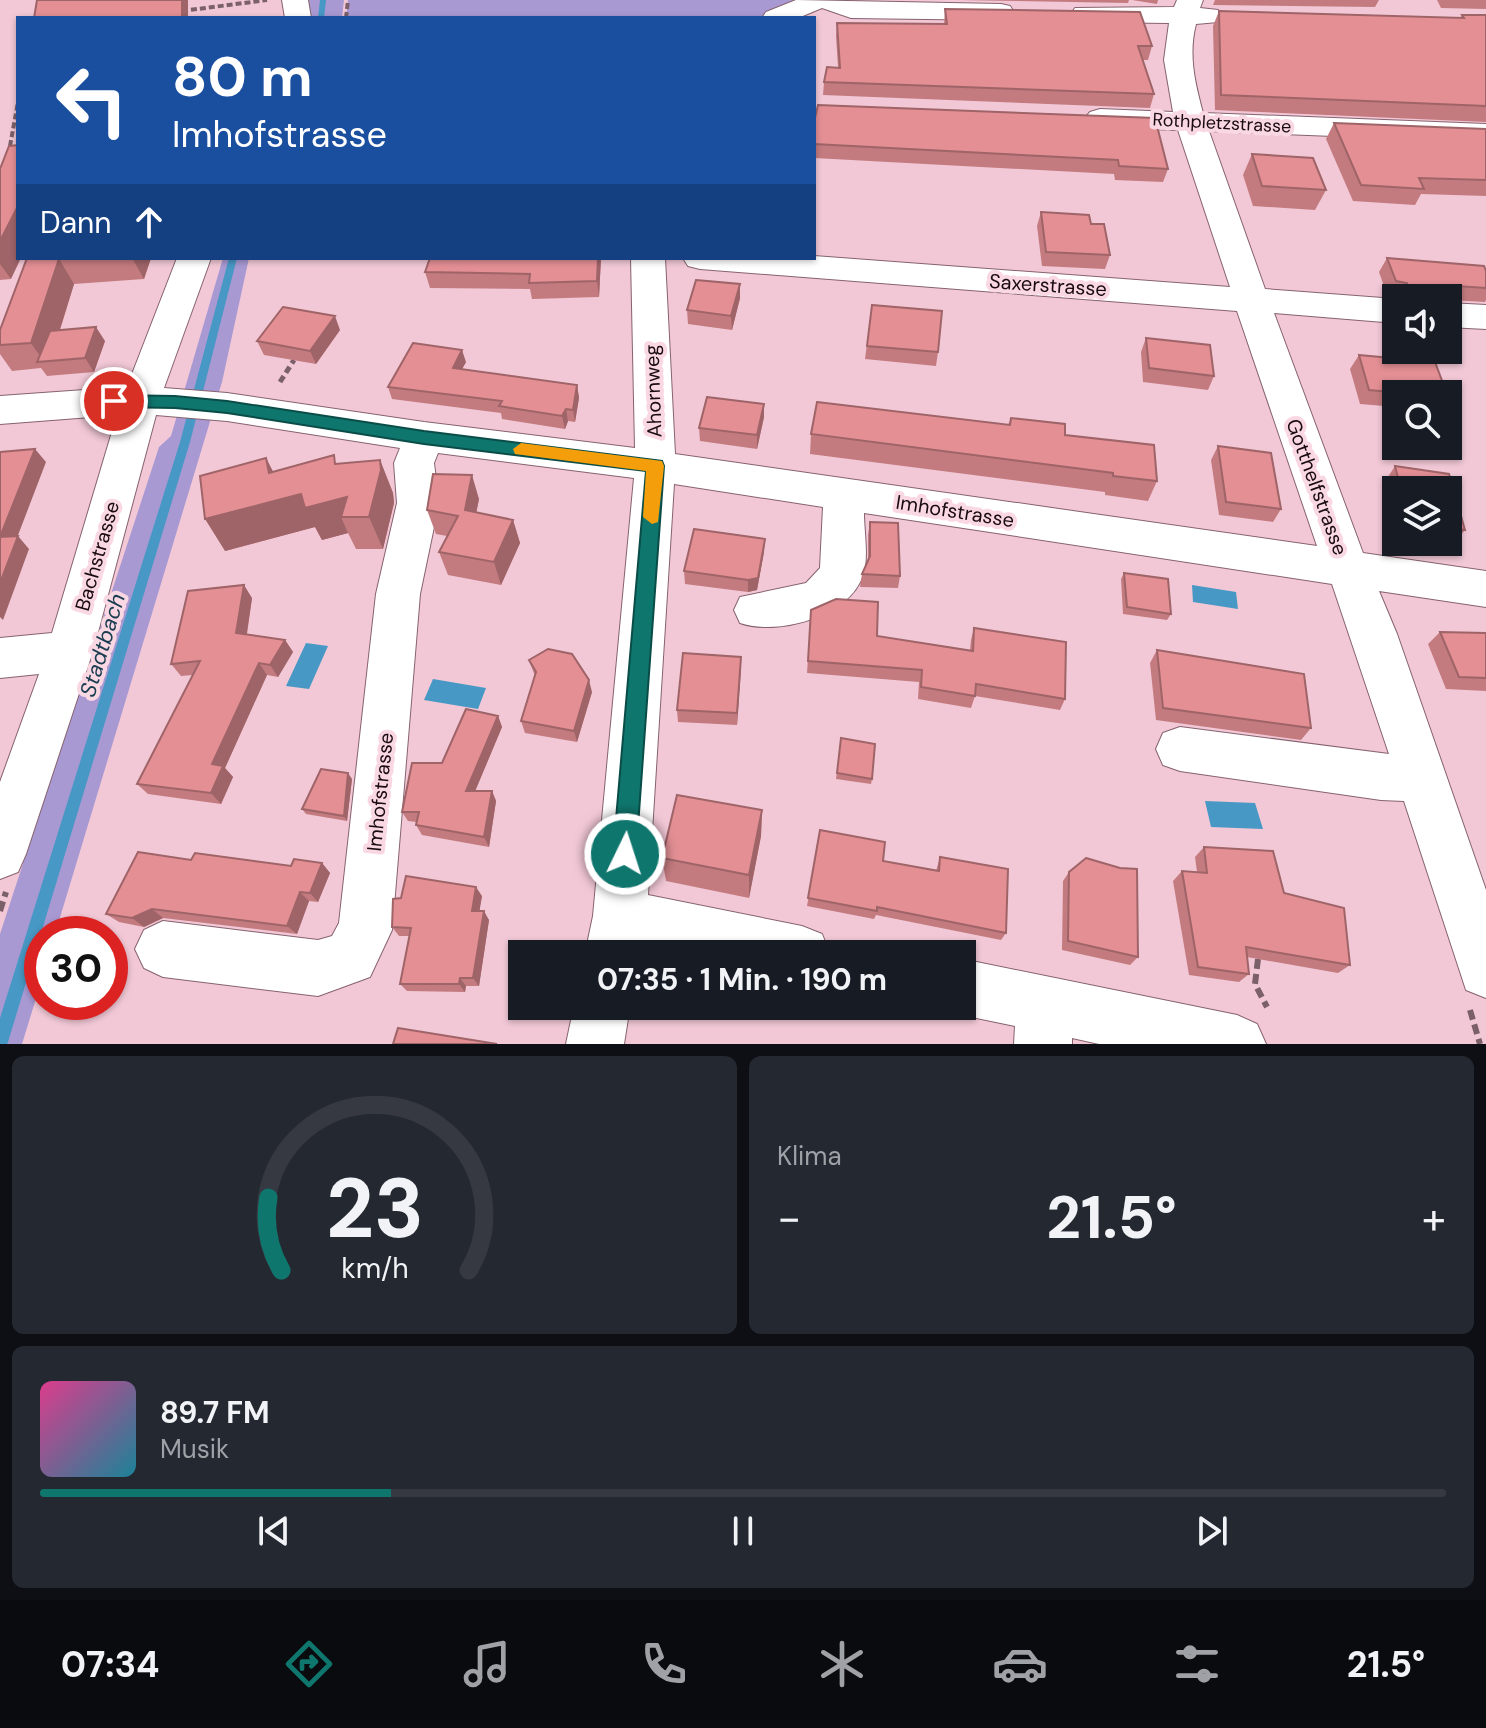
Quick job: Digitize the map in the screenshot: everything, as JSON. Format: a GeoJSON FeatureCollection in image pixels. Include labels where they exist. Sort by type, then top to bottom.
{"type":"FeatureCollection","features":[{"type":"Feature","properties":{"kind":"street"},"geometry":{"type":"LineString","coordinates":[[780,16],[822,0],[851,10],[1022,13]]}},
{"type":"Feature","properties":{"kind":"street"},"geometry":{"type":"LineString","coordinates":[[1053,13],[1187,8],[1241,17]]}},
{"type":"Feature","properties":{"kind":"street","name":"Gotthelfstrasse"},"geometry":{"type":"LineString","coordinates":[[1187,8],[1177,70],[1190,120],[1321,503],[1374,634],[1486,970]]}},
{"type":"Feature","properties":{"kind":"street","name":"Rothpletzstrasse"},"geometry":{"type":"LineString","coordinates":[[1070,117],[1486,133]]}},
{"type":"Feature","properties":{"kind":"street","name":"Bachstrasse"},"geometry":{"type":"LineString","coordinates":[[0,854],[158,401],[193,260]]}},
{"type":"Feature","properties":{"kind":"street","name":"Ahornweg"},"geometry":{"type":"LineString","coordinates":[[616,935],[655,466],[648,260]]}},
{"type":"Feature","properties":{"kind":"street","name":"Saxerstrasse"},"geometry":{"type":"LineString","coordinates":[[726,260],[1382,310]]}},
{"type":"Feature","properties":{"kind":"street"},"geometry":{"type":"LineString","coordinates":[[1462,316],[1486,317]]}},
{"type":"Feature","properties":{"kind":"street","name":"Imhofstrasse"},"geometry":{"type":"LineString","coordinates":[[0,410],[158,401],[227,407],[424,437],[655,466],[1486,589]]}},
{"type":"Feature","properties":{"kind":"street","name":"Imhofstrasse"},"geometry":{"type":"LineString","coordinates":[[163,949],[318,968],[350,957],[365,930],[398,594],[418,503],[414,463],[424,437]]}},
{"type":"Feature","properties":{"kind":"street"},"geometry":{"type":"LineString","coordinates":[[756,610],[819,599],[842,574],[844,494]]}},
{"type":"Feature","properties":{"kind":"street"},"geometry":{"type":"LineString","coordinates":[[0,658],[70,651]]}},
{"type":"Feature","properties":{"kind":"street"},"geometry":{"type":"LineString","coordinates":[[1180,749],[1381,777],[1422,778]]}},
{"type":"Feature","properties":{"kind":"street"},"geometry":{"type":"LineString","coordinates":[[616,935],[665,940]]}},
{"type":"Feature","properties":{"kind":"street"},"geometry":{"type":"LineString","coordinates":[[976,993],[1044,1024],[1254,1029]]}},
{"type":"Feature","properties":{"kind":"street"},"geometry":{"type":"LineString","coordinates":[[595,1044],[599,1020]]}},
{"type":"Feature","properties":{"kind":"path"},"geometry":{"type":"LineString","coordinates":[[173,12],[269,0]]}},
{"type":"Feature","properties":{"kind":"path"},"geometry":{"type":"LineString","coordinates":[[10,146],[16,113]]}},
{"type":"Feature","properties":{"kind":"path"},"geometry":{"type":"LineString","coordinates":[[1254,1029],[1252,975],[1258,959]]}},
{"type":"Feature","properties":{"kind":"path"},"geometry":{"type":"LineString","coordinates":[[1469,1007],[1480,1044]]}},
{"type":"Feature","properties":{"kind":"shaded area"},"geometry":{"type":"Polygon","coordinates":[[[306,0],[344,0],[342,16],[308,16],[306,0]]]}},
{"type":"Feature","properties":{"kind":"shaded area"},"geometry":{"type":"Polygon","coordinates":[[[348,0],[819,0],[780,16],[346,16],[348,0]]]}},
{"type":"Feature","properties":{"kind":"shaded area"},"geometry":{"type":"Polygon","coordinates":[[[222,260],[249,260],[222,382],[60,916],[24,916],[24,1020],[29,1020],[22,1044],[0,1044],[0,934],[159,447],[171,436],[222,260]]]}},
{"type":"Feature","properties":{"kind":"water"},"geometry":{"type":"Polygon","coordinates":[[[1192,585],[1236,592],[1238,609],[1193,602],[1192,585]]]}},
{"type":"Feature","properties":{"kind":"water"},"geometry":{"type":"Polygon","coordinates":[[[306,643],[328,646],[309,689],[286,686],[306,643]]]}},
{"type":"Feature","properties":{"kind":"water"},"geometry":{"type":"Polygon","coordinates":[[[433,679],[486,688],[478,709],[424,700],[433,679]]]}},
{"type":"Feature","properties":{"kind":"water"},"geometry":{"type":"Polygon","coordinates":[[[1205,801],[1255,803],[1263,829],[1211,827],[1205,801]]]}},
{"type":"Feature","properties":{"kind":"building"},"geometry":{"type":"Polygon","coordinates":[[[37,0],[182,0],[182,16],[34,16],[37,0]]]}},
{"type":"Feature","properties":{"kind":"building"},"geometry":{"type":"Polygon","coordinates":[[[945,9],[1140,12],[1152,46],[1138,46],[1154,94],[824,82],[827,67],[840,68],[837,23],[947,24],[945,9]]]}},
{"type":"Feature","properties":{"kind":"building"},"geometry":{"type":"Polygon","coordinates":[[[1219,11],[1464,18],[1462,15],[1486,15],[1486,106],[1221,95],[1219,11]]]}},
{"type":"Feature","properties":{"kind":"building"},"geometry":{"type":"Polygon","coordinates":[[[818,105],[1155,118],[1168,169],[1119,166],[1118,160],[816,144],[818,105]]]}},
{"type":"Feature","properties":{"kind":"building"},"geometry":{"type":"Polygon","coordinates":[[[1334,123],[1486,129],[1486,180],[1419,178],[1424,189],[1361,185],[1334,123]]]}},
{"type":"Feature","properties":{"kind":"building"},"geometry":{"type":"Polygon","coordinates":[[[16,145],[16,210],[0,241],[0,169],[9,146],[16,145]]]}},
{"type":"Feature","properties":{"kind":"building"},"geometry":{"type":"Polygon","coordinates":[[[1252,154],[1313,158],[1326,190],[1262,186],[1252,154]]]}},
{"type":"Feature","properties":{"kind":"building"},"geometry":{"type":"Polygon","coordinates":[[[1041,212],[1089,215],[1091,224],[1104,224],[1110,255],[1046,252],[1041,212]]]}},
{"type":"Feature","properties":{"kind":"building"},"geometry":{"type":"Polygon","coordinates":[[[1387,258],[1484,266],[1486,271],[1486,288],[1396,281],[1387,258]]]}},
{"type":"Feature","properties":{"kind":"building"},"geometry":{"type":"Polygon","coordinates":[[[26,260],[59,260],[31,343],[0,345],[0,330],[26,260]]]}},
{"type":"Feature","properties":{"kind":"building"},"geometry":{"type":"Polygon","coordinates":[[[429,260],[598,260],[597,281],[529,283],[530,274],[425,272],[429,260]]]}},
{"type":"Feature","properties":{"kind":"building"},"geometry":{"type":"Polygon","coordinates":[[[696,280],[740,284],[731,316],[687,310],[696,280]]]}},
{"type":"Feature","properties":{"kind":"building"},"geometry":{"type":"Polygon","coordinates":[[[872,305],[942,311],[938,352],[867,346],[872,305]]]}},
{"type":"Feature","properties":{"kind":"building"},"geometry":{"type":"Polygon","coordinates":[[[283,307],[335,316],[310,351],[257,341],[283,307]]]}},
{"type":"Feature","properties":{"kind":"building"},"geometry":{"type":"Polygon","coordinates":[[[96,327],[85,358],[37,362],[50,331],[96,327]]]}},
{"type":"Feature","properties":{"kind":"building"},"geometry":{"type":"Polygon","coordinates":[[[1146,338],[1210,345],[1214,376],[1149,368],[1146,338]]]}},
{"type":"Feature","properties":{"kind":"building"},"geometry":{"type":"Polygon","coordinates":[[[413,343],[462,350],[453,368],[577,385],[573,410],[566,409],[562,416],[499,406],[502,401],[388,387],[413,343]]]}},
{"type":"Feature","properties":{"kind":"building"},"geometry":{"type":"Polygon","coordinates":[[[1359,355],[1382,357],[1382,364],[1436,364],[1442,380],[1382,380],[1382,391],[1369,390],[1359,355]]]}},
{"type":"Feature","properties":{"kind":"building"},"geometry":{"type":"Polygon","coordinates":[[[707,397],[764,404],[757,435],[699,428],[707,397]]]}},
{"type":"Feature","properties":{"kind":"building"},"geometry":{"type":"Polygon","coordinates":[[[817,402],[1010,425],[1011,418],[1065,424],[1065,435],[1154,445],[1157,481],[811,434],[817,402]]]}},
{"type":"Feature","properties":{"kind":"building"},"geometry":{"type":"Polygon","coordinates":[[[1218,446],[1271,453],[1281,509],[1226,502],[1218,446]]]}},
{"type":"Feature","properties":{"kind":"building"},"geometry":{"type":"Polygon","coordinates":[[[35,449],[0,537],[0,452],[35,449]]]}},
{"type":"Feature","properties":{"kind":"building"},"geometry":{"type":"Polygon","coordinates":[[[334,455],[335,464],[380,460],[381,470],[369,517],[341,517],[347,497],[305,508],[301,494],[205,519],[200,476],[266,458],[269,473],[334,455]]]}},
{"type":"Feature","properties":{"kind":"building"},"geometry":{"type":"Polygon","coordinates":[[[1395,466],[1450,476],[1398,476],[1395,466]]]}},
{"type":"Feature","properties":{"kind":"building"},"geometry":{"type":"Polygon","coordinates":[[[433,474],[472,475],[465,510],[513,520],[494,562],[439,552],[458,516],[427,510],[433,474]]]}},
{"type":"Feature","properties":{"kind":"building"},"geometry":{"type":"Polygon","coordinates":[[[870,522],[898,523],[900,576],[862,574],[870,556],[870,522]]]}},
{"type":"Feature","properties":{"kind":"building"},"geometry":{"type":"Polygon","coordinates":[[[694,529],[765,539],[758,578],[748,580],[684,571],[694,529]]]}},
{"type":"Feature","properties":{"kind":"building"},"geometry":{"type":"Polygon","coordinates":[[[18,536],[0,583],[0,537],[18,536]]]}},
{"type":"Feature","properties":{"kind":"building"},"geometry":{"type":"Polygon","coordinates":[[[1124,573],[1168,579],[1171,614],[1127,607],[1124,573]]]}},
{"type":"Feature","properties":{"kind":"building"},"geometry":{"type":"Polygon","coordinates":[[[244,585],[236,633],[285,640],[270,665],[259,663],[212,764],[223,766],[211,793],[137,784],[200,661],[171,664],[188,591],[244,585]]]}},
{"type":"Feature","properties":{"kind":"building"},"geometry":{"type":"Polygon","coordinates":[[[836,599],[878,602],[877,636],[973,651],[974,628],[1066,642],[1065,699],[976,684],[975,696],[921,687],[922,670],[808,661],[811,610],[836,599]]]}},
{"type":"Feature","properties":{"kind":"building"},"geometry":{"type":"Polygon","coordinates":[[[1440,632],[1486,633],[1486,678],[1459,677],[1440,632]]]}},
{"type":"Feature","properties":{"kind":"building"},"geometry":{"type":"Polygon","coordinates":[[[548,649],[572,654],[589,680],[574,731],[521,721],[536,672],[529,660],[548,649]]]}},
{"type":"Feature","properties":{"kind":"building"},"geometry":{"type":"Polygon","coordinates":[[[1157,650],[1304,674],[1311,728],[1163,708],[1157,650]]]}},
{"type":"Feature","properties":{"kind":"building"},"geometry":{"type":"Polygon","coordinates":[[[683,653],[741,657],[737,713],[677,710],[683,653]]]}},
{"type":"Feature","properties":{"kind":"building"},"geometry":{"type":"Polygon","coordinates":[[[466,709],[498,716],[466,791],[492,791],[484,837],[416,825],[419,812],[402,812],[412,763],[442,763],[466,709]]]}},
{"type":"Feature","properties":{"kind":"building"},"geometry":{"type":"Polygon","coordinates":[[[841,738],[875,744],[872,779],[837,773],[841,738]]]}},
{"type":"Feature","properties":{"kind":"building"},"geometry":{"type":"Polygon","coordinates":[[[321,769],[348,773],[344,816],[302,809],[321,769]]]}},
{"type":"Feature","properties":{"kind":"building"},"geometry":{"type":"Polygon","coordinates":[[[677,795],[762,810],[749,875],[662,858],[677,795]]]}},
{"type":"Feature","properties":{"kind":"building"},"geometry":{"type":"Polygon","coordinates":[[[820,830],[885,842],[883,861],[939,871],[940,857],[1008,869],[1006,933],[877,907],[877,911],[808,898],[820,830]]]}},
{"type":"Feature","properties":{"kind":"building"},"geometry":{"type":"Polygon","coordinates":[[[1204,847],[1273,851],[1284,893],[1344,908],[1350,965],[1246,947],[1249,974],[1198,967],[1182,871],[1207,873],[1204,847]]]}},
{"type":"Feature","properties":{"kind":"building"},"geometry":{"type":"Polygon","coordinates":[[[138,852],[191,860],[195,853],[291,866],[294,859],[322,863],[310,893],[300,892],[287,926],[152,909],[132,918],[106,914],[138,852]]]}},
{"type":"Feature","properties":{"kind":"building"},"geometry":{"type":"Polygon","coordinates":[[[1086,858],[1120,868],[1137,869],[1138,957],[1068,941],[1069,872],[1086,858]]]}},
{"type":"Feature","properties":{"kind":"building"},"geometry":{"type":"Polygon","coordinates":[[[406,876],[476,887],[472,911],[484,911],[473,978],[460,978],[459,984],[400,984],[411,928],[392,927],[393,899],[401,898],[406,876]]]}},
{"type":"Feature","properties":{"kind":"building"},"geometry":{"type":"Polygon","coordinates":[[[398,1028],[497,1044],[393,1044],[398,1028]]]}},
{"type":"Feature","properties":{"kind":"waterway","name":"Stadtbach"},"geometry":{"type":"LineString","coordinates":[[321,16],[323,0]]}},
{"type":"Feature","properties":{"kind":"waterway","name":"Stadtbach"},"geometry":{"type":"LineString","coordinates":[[0,1042],[185,442],[232,260]]}},
{"type":"Feature","properties":{"kind":"slow traffic"},"geometry":{"type":"LineString","coordinates":[[521,449],[655,466],[652,517]]}},
{"type":"Feature","properties":{"kind":"route"},"geometry":{"type":"LineString","coordinates":[[114,401],[141,400],[227,407],[424,437],[655,466],[625,854]]}}]}
